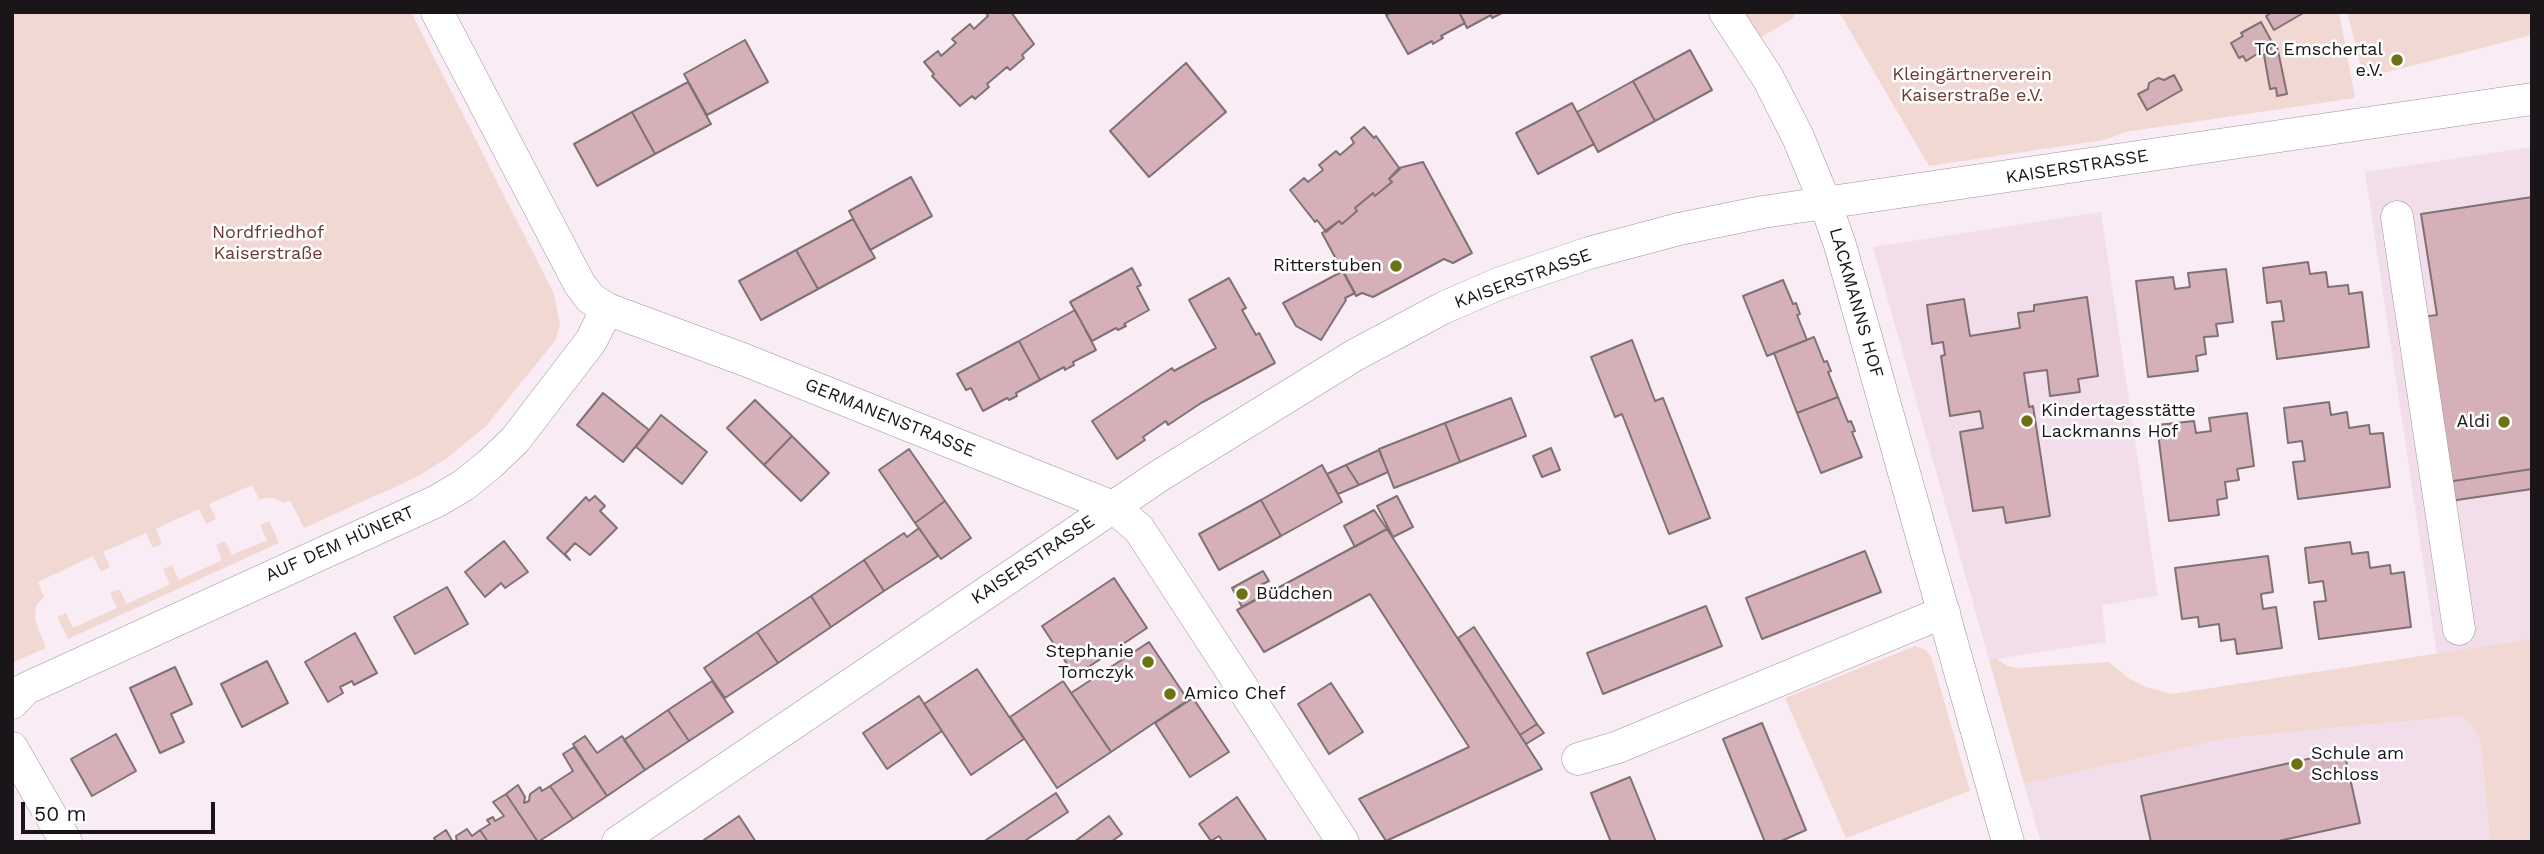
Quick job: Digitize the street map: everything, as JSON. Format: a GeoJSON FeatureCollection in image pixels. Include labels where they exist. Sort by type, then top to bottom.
{"type":"FeatureCollection","features":[{"type":"Feature","properties":{"kind":"street","name":"GERMANENSTRASSE"},"geometry":{"type":"LineString","coordinates":[[437,12],[579,283],[590,298],[607,309],[745,360],[1113,507],[1139,529],[1343,842]]}},
{"type":"Feature","properties":{"kind":"street","name":"LACKMANNS HOF"},"geometry":{"type":"LineString","coordinates":[[1725,12],[1768,78],[1798,136],[1840,245],[2008,842]]}},
{"type":"Feature","properties":{"kind":"street","name":"KAISERSTRASSE"},"geometry":{"type":"LineString","coordinates":[[618,842],[1113,507],[1280,400],[1354,355],[1498,284],[1589,253],[1679,229],[1763,212],[1826,205],[2532,99]]}},
{"type":"Feature","properties":{"kind":"street"},"geometry":{"type":"LineString","coordinates":[[2397,216],[2460,552],[2466,619]]}},
{"type":"Feature","properties":{"kind":"street","name":"AUF DEM HÜNERT"},"geometry":{"type":"LineString","coordinates":[[12,703],[25,689],[437,501],[464,485],[514,440],[591,341],[607,309]]}},
{"type":"Feature","properties":{"kind":"street"},"geometry":{"type":"LineString","coordinates":[[1578,759],[1618,747],[1944,612]]}},
{"type":"Feature","properties":{"kind":"street"},"geometry":{"type":"LineString","coordinates":[[12,748],[66,842]]}},
{"type":"Feature","properties":{"kind":"shaded area"},"geometry":{"type":"Polygon","coordinates":[[[2532,147],[2532,640],[2437,655],[2365,172],[2532,147]]]}},
{"type":"Feature","properties":{"kind":"shaded area","name":"Kindertagesstätte Lackmanns Hof"},"geometry":{"type":"Polygon","coordinates":[[[2101,212],[2158,596],[2102,605],[2106,642],[1989,660],[1873,247],[2101,212]]]}},
{"type":"Feature","properties":{"kind":"shaded area","name":"Schule am Schloss"},"geometry":{"type":"Polygon","coordinates":[[[2460,716],[2474,727],[2481,745],[2490,842],[2041,842],[2024,784],[2228,738],[2460,716]]]}},
{"type":"Feature","properties":{"kind":"green space","name":"Nordfriedhof Kaiserstraße"},"geometry":{"type":"Polygon","coordinates":[[[12,12],[411,12],[554,294],[560,325],[555,341],[486,426],[450,456],[419,476],[304,528],[290,500],[284,503],[273,498],[259,499],[252,485],[209,504],[216,519],[206,524],[199,509],[156,529],[162,544],[153,548],[146,533],[103,552],[110,567],[101,572],[93,556],[38,582],[44,597],[36,605],[35,620],[46,648],[12,663],[12,12]]]}},
{"type":"Feature","properties":{"kind":"green space"},"geometry":{"type":"Polygon","coordinates":[[[1739,12],[1796,12],[1792,19],[1758,39],[1739,12]]]}},
{"type":"Feature","properties":{"kind":"green space","name":"Kleingärtnerverein Kaiserstraße e.V."},"geometry":{"type":"Polygon","coordinates":[[[1839,12],[2339,12],[2355,98],[2125,132],[2104,140],[1929,166],[1839,12]]]}},
{"type":"Feature","properties":{"kind":"green space","name":"TC Emschertal e.V."},"geometry":{"type":"Polygon","coordinates":[[[2347,12],[2532,12],[2532,35],[2364,78],[2347,12]]]}},
{"type":"Feature","properties":{"kind":"green space"},"geometry":{"type":"Polygon","coordinates":[[[269,521],[279,543],[68,639],[57,617],[66,613],[73,628],[117,608],[110,593],[119,589],[127,604],[170,584],[163,569],[172,565],[179,580],[222,560],[216,545],[225,541],[232,555],[267,540],[260,525],[269,521]]]}},
{"type":"Feature","properties":{"kind":"green space"},"geometry":{"type":"Polygon","coordinates":[[[2532,639],[2532,842],[2490,842],[2481,744],[2474,727],[2460,716],[2228,738],[2024,784],[1989,660],[1996,658],[2007,666],[2017,668],[2109,662],[2128,678],[2143,686],[2172,694],[2532,639]]]}},
{"type":"Feature","properties":{"kind":"green space"},"geometry":{"type":"Polygon","coordinates":[[[1915,646],[1926,650],[1932,659],[1970,791],[1846,838],[1785,698],[1915,646]]]}},
{"type":"Feature","properties":{"kind":"building"},"geometry":{"type":"Polygon","coordinates":[[[985,12],[1011,12],[1034,44],[1022,55],[1024,58],[1010,70],[1007,67],[987,84],[989,87],[975,99],[972,96],[960,106],[932,76],[934,74],[924,62],[938,51],[941,56],[956,43],[952,39],[970,24],[974,29],[988,16],[985,12]]]}},
{"type":"Feature","properties":{"kind":"building"},"geometry":{"type":"Polygon","coordinates":[[[1392,12],[1459,12],[1465,23],[1441,36],[1443,38],[1433,44],[1432,41],[1408,54],[1386,15],[1392,12]]]}},
{"type":"Feature","properties":{"kind":"building"},"geometry":{"type":"Polygon","coordinates":[[[1459,12],[1502,13],[1492,18],[1491,15],[1467,28],[1459,12]]]}},
{"type":"Feature","properties":{"kind":"building"},"geometry":{"type":"Polygon","coordinates":[[[2273,12],[2305,12],[2274,30],[2266,16],[2273,12]]]}},
{"type":"Feature","properties":{"kind":"building"},"geometry":{"type":"Polygon","coordinates":[[[2261,22],[2273,44],[2246,61],[2243,56],[2239,58],[2231,43],[2243,36],[2241,33],[2261,22]]]}},
{"type":"Feature","properties":{"kind":"building"},"geometry":{"type":"Polygon","coordinates":[[[745,40],[768,82],[707,115],[684,74],[745,40]]]}},
{"type":"Feature","properties":{"kind":"building"},"geometry":{"type":"Polygon","coordinates":[[[2273,46],[2277,46],[2287,94],[2277,96],[2276,88],[2270,89],[2264,55],[2273,46]]]}},
{"type":"Feature","properties":{"kind":"building"},"geometry":{"type":"Polygon","coordinates":[[[1690,50],[1712,90],[1655,121],[1633,81],[1690,50]]]}},
{"type":"Feature","properties":{"kind":"building"},"geometry":{"type":"Polygon","coordinates":[[[1186,63],[1226,112],[1149,177],[1110,131],[1186,63]]]}},
{"type":"Feature","properties":{"kind":"building"},"geometry":{"type":"Polygon","coordinates":[[[2174,75],[2182,90],[2147,110],[2138,94],[2148,89],[2149,83],[2158,78],[2164,80],[2174,75]]]}},
{"type":"Feature","properties":{"kind":"building"},"geometry":{"type":"Polygon","coordinates":[[[1633,81],[1655,121],[1598,152],[1577,112],[1633,81]]]}},
{"type":"Feature","properties":{"kind":"building"},"geometry":{"type":"Polygon","coordinates":[[[688,82],[711,124],[655,154],[632,112],[688,82]]]}},
{"type":"Feature","properties":{"kind":"building"},"geometry":{"type":"Polygon","coordinates":[[[1572,103],[1594,144],[1538,174],[1516,133],[1572,103]]]}},
{"type":"Feature","properties":{"kind":"building"},"geometry":{"type":"Polygon","coordinates":[[[632,112],[655,154],[597,186],[574,144],[632,112]]]}},
{"type":"Feature","properties":{"kind":"building"},"geometry":{"type":"Polygon","coordinates":[[[1364,127],[1374,138],[1376,136],[1400,169],[1389,179],[1392,182],[1355,208],[1357,211],[1342,224],[1339,221],[1326,232],[1290,190],[1304,178],[1308,182],[1323,170],[1319,165],[1336,151],[1340,155],[1354,143],[1351,138],[1364,127]]]}},
{"type":"Feature","properties":{"kind":"building"},"geometry":{"type":"Polygon","coordinates":[[[1423,162],[1472,253],[1453,263],[1444,259],[1373,297],[1362,293],[1356,296],[1322,233],[1339,221],[1342,224],[1357,211],[1355,208],[1392,182],[1389,179],[1399,168],[1423,162]]]}},
{"type":"Feature","properties":{"kind":"building"},"geometry":{"type":"Polygon","coordinates":[[[911,177],[932,216],[870,250],[849,211],[911,177]]]}},
{"type":"Feature","properties":{"kind":"building"},"geometry":{"type":"Polygon","coordinates":[[[2532,197],[2532,469],[2447,482],[2421,317],[2437,315],[2421,214],[2532,197]]]}},
{"type":"Feature","properties":{"kind":"building"},"geometry":{"type":"Polygon","coordinates":[[[853,219],[875,258],[818,289],[796,250],[853,219]]]}},
{"type":"Feature","properties":{"kind":"building"},"geometry":{"type":"Polygon","coordinates":[[[796,250],[818,289],[761,320],[739,281],[796,250]]]}},
{"type":"Feature","properties":{"kind":"building"},"geometry":{"type":"Polygon","coordinates":[[[2308,262],[2310,274],[2326,272],[2328,287],[2348,285],[2349,294],[2362,292],[2369,347],[2277,359],[2272,322],[2284,321],[2281,301],[2267,303],[2263,268],[2308,262]]]}},
{"type":"Feature","properties":{"kind":"building"},"geometry":{"type":"Polygon","coordinates":[[[1132,268],[1141,285],[1137,287],[1149,310],[1124,324],[1126,326],[1118,330],[1116,328],[1092,341],[1070,302],[1132,268]]]}},
{"type":"Feature","properties":{"kind":"building"},"geometry":{"type":"Polygon","coordinates":[[[2226,269],[2233,322],[2216,324],[2218,336],[2204,337],[2206,354],[2196,356],[2198,371],[2148,377],[2136,281],[2173,277],[2175,289],[2190,287],[2188,273],[2226,269]]]}},
{"type":"Feature","properties":{"kind":"building"},"geometry":{"type":"Polygon","coordinates":[[[1343,271],[1355,293],[1345,298],[1321,340],[1296,326],[1283,303],[1343,271]]]}},
{"type":"Feature","properties":{"kind":"building"},"geometry":{"type":"Polygon","coordinates":[[[1229,278],[1246,308],[1242,310],[1256,335],[1259,333],[1275,363],[1201,403],[1168,425],[1166,421],[1143,437],[1145,440],[1117,459],[1092,421],[1172,368],[1174,371],[1216,348],[1189,300],[1229,278]]]}},
{"type":"Feature","properties":{"kind":"building"},"geometry":{"type":"Polygon","coordinates":[[[1783,280],[1793,304],[1796,303],[1800,314],[1797,315],[1807,340],[1767,356],[1743,296],[1783,280]]]}},
{"type":"Feature","properties":{"kind":"building"},"geometry":{"type":"Polygon","coordinates":[[[2087,297],[2098,376],[2078,379],[2080,392],[2050,396],[2047,370],[2024,373],[2029,407],[2033,406],[2050,516],[2006,523],[2003,507],[1973,511],[1960,432],[1983,428],[1980,411],[1950,416],[1941,356],[1945,355],[1943,342],[1932,344],[1927,305],[1964,299],[1970,336],[2020,328],[2018,313],[2034,311],[2034,305],[2087,297]]]}},
{"type":"Feature","properties":{"kind":"building"},"geometry":{"type":"Polygon","coordinates":[[[1075,310],[1096,350],[1073,362],[1074,365],[1065,370],[1064,367],[1040,380],[1019,341],[1075,310]]]}},
{"type":"Feature","properties":{"kind":"building"},"geometry":{"type":"Polygon","coordinates":[[[1814,337],[1824,362],[1827,361],[1831,371],[1828,372],[1838,397],[1797,413],[1774,353],[1814,337]]]}},
{"type":"Feature","properties":{"kind":"building"},"geometry":{"type":"Polygon","coordinates":[[[1632,340],[1655,401],[1663,398],[1710,518],[1669,534],[1622,414],[1615,417],[1591,357],[1632,340]]]}},
{"type":"Feature","properties":{"kind":"building"},"geometry":{"type":"Polygon","coordinates":[[[1019,341],[1040,380],[1016,393],[1017,396],[1009,400],[1007,398],[983,411],[971,388],[966,390],[957,374],[1019,341]]]}},
{"type":"Feature","properties":{"kind":"building"},"geometry":{"type":"Polygon","coordinates":[[[603,393],[649,430],[623,462],[577,425],[603,393]]]}},
{"type":"Feature","properties":{"kind":"building"},"geometry":{"type":"Polygon","coordinates":[[[1838,397],[1848,422],[1851,421],[1855,431],[1852,432],[1862,457],[1821,473],[1797,413],[1838,397]]]}},
{"type":"Feature","properties":{"kind":"building"},"geometry":{"type":"Polygon","coordinates":[[[1511,398],[1526,436],[1460,462],[1445,423],[1511,398]]]}},
{"type":"Feature","properties":{"kind":"building"},"geometry":{"type":"Polygon","coordinates":[[[755,400],[792,436],[764,465],[727,428],[755,400]]]}},
{"type":"Feature","properties":{"kind":"building"},"geometry":{"type":"Polygon","coordinates":[[[2329,402],[2331,415],[2347,412],[2349,428],[2369,425],[2370,434],[2383,433],[2390,487],[2298,499],[2293,462],[2305,461],[2302,441],[2288,443],[2284,408],[2329,402]]]}},
{"type":"Feature","properties":{"kind":"building"},"geometry":{"type":"Polygon","coordinates":[[[2247,413],[2254,466],[2237,469],[2239,480],[2225,482],[2227,498],[2217,500],[2219,515],[2169,521],[2157,425],[2194,421],[2196,433],[2211,431],[2209,418],[2247,413]]]}},
{"type":"Feature","properties":{"kind":"building"},"geometry":{"type":"Polygon","coordinates":[[[661,415],[707,452],[682,484],[636,447],[661,415]]]}},
{"type":"Feature","properties":{"kind":"building"},"geometry":{"type":"Polygon","coordinates":[[[1445,423],[1460,462],[1394,488],[1379,449],[1445,423]]]}},
{"type":"Feature","properties":{"kind":"building"},"geometry":{"type":"Polygon","coordinates":[[[792,436],[829,473],[801,501],[764,465],[792,436]]]}},
{"type":"Feature","properties":{"kind":"building"},"geometry":{"type":"Polygon","coordinates":[[[1551,448],[1560,470],[1542,477],[1533,456],[1551,448]]]}},
{"type":"Feature","properties":{"kind":"building"},"geometry":{"type":"Polygon","coordinates":[[[909,449],[945,501],[915,523],[879,470],[909,449]]]}},
{"type":"Feature","properties":{"kind":"building"},"geometry":{"type":"Polygon","coordinates":[[[1379,450],[1388,472],[1359,485],[1346,465],[1379,450]]]}},
{"type":"Feature","properties":{"kind":"building"},"geometry":{"type":"Polygon","coordinates":[[[1322,465],[1342,502],[1281,536],[1261,500],[1322,465]]]}},
{"type":"Feature","properties":{"kind":"building"},"geometry":{"type":"Polygon","coordinates":[[[1346,465],[1359,485],[1338,494],[1327,474],[1346,465]]]}},
{"type":"Feature","properties":{"kind":"building"},"geometry":{"type":"Polygon","coordinates":[[[2532,469],[2532,489],[2450,501],[2447,482],[2532,469]]]}},
{"type":"Feature","properties":{"kind":"building"},"geometry":{"type":"Polygon","coordinates":[[[595,496],[605,506],[600,511],[617,528],[590,555],[575,543],[565,554],[570,560],[547,538],[586,497],[589,501],[595,496]]]}},
{"type":"Feature","properties":{"kind":"building"},"geometry":{"type":"Polygon","coordinates":[[[1397,496],[1413,527],[1393,537],[1377,506],[1397,496]]]}},
{"type":"Feature","properties":{"kind":"building"},"geometry":{"type":"Polygon","coordinates":[[[1261,500],[1281,536],[1219,570],[1199,534],[1261,500]]]}},
{"type":"Feature","properties":{"kind":"building"},"geometry":{"type":"Polygon","coordinates":[[[945,501],[971,538],[941,559],[915,523],[945,501]]]}},
{"type":"Feature","properties":{"kind":"building"},"geometry":{"type":"Polygon","coordinates":[[[1374,510],[1387,529],[1355,547],[1344,526],[1374,510]]]}},
{"type":"Feature","properties":{"kind":"building"},"geometry":{"type":"Polygon","coordinates":[[[919,528],[938,556],[884,591],[864,560],[904,533],[907,537],[919,528]]]}},
{"type":"Feature","properties":{"kind":"building"},"geometry":{"type":"Polygon","coordinates":[[[1387,529],[1542,769],[1386,841],[1359,799],[1469,747],[1370,594],[1264,652],[1237,610],[1387,529]]]}},
{"type":"Feature","properties":{"kind":"building"},"geometry":{"type":"Polygon","coordinates":[[[504,541],[528,572],[505,588],[501,583],[485,597],[465,572],[504,541]]]}},
{"type":"Feature","properties":{"kind":"building"},"geometry":{"type":"Polygon","coordinates":[[[2350,542],[2352,554],[2368,552],[2370,568],[2390,565],[2391,574],[2404,572],[2411,627],[2319,639],[2314,602],[2326,601],[2323,581],[2309,583],[2305,548],[2350,542]]]}},
{"type":"Feature","properties":{"kind":"building"},"geometry":{"type":"Polygon","coordinates":[[[1865,551],[1881,592],[1762,639],[1746,598],[1865,551]]]}},
{"type":"Feature","properties":{"kind":"building"},"geometry":{"type":"Polygon","coordinates":[[[2268,556],[2273,592],[2261,594],[2263,609],[2276,607],[2282,648],[2237,654],[2235,639],[2221,641],[2219,624],[2199,627],[2198,617],[2182,619],[2175,568],[2268,556]]]}},
{"type":"Feature","properties":{"kind":"building"},"geometry":{"type":"Polygon","coordinates":[[[864,560],[884,591],[831,627],[811,596],[864,560]]]}},
{"type":"Feature","properties":{"kind":"building"},"geometry":{"type":"Polygon","coordinates":[[[1263,571],[1269,581],[1261,585],[1266,594],[1242,607],[1232,588],[1263,571]]]}},
{"type":"Feature","properties":{"kind":"building"},"geometry":{"type":"Polygon","coordinates":[[[1114,578],[1147,628],[1075,676],[1042,626],[1114,578]]]}},
{"type":"Feature","properties":{"kind":"building"},"geometry":{"type":"Polygon","coordinates":[[[447,587],[468,624],[415,654],[394,617],[447,587]]]}},
{"type":"Feature","properties":{"kind":"building"},"geometry":{"type":"Polygon","coordinates":[[[811,596],[831,627],[778,663],[757,632],[811,596]]]}},
{"type":"Feature","properties":{"kind":"building"},"geometry":{"type":"Polygon","coordinates":[[[1706,606],[1722,646],[1603,694],[1587,653],[1706,606]]]}},
{"type":"Feature","properties":{"kind":"building"},"geometry":{"type":"Polygon","coordinates":[[[1474,627],[1537,724],[1520,735],[1458,638],[1474,627]]]}},
{"type":"Feature","properties":{"kind":"building"},"geometry":{"type":"Polygon","coordinates":[[[757,632],[778,663],[725,698],[704,668],[757,632]]]}},
{"type":"Feature","properties":{"kind":"building"},"geometry":{"type":"Polygon","coordinates":[[[355,633],[377,673],[354,685],[352,681],[340,687],[343,693],[328,702],[305,662],[355,633]]]}},
{"type":"Feature","properties":{"kind":"building"},"geometry":{"type":"Polygon","coordinates":[[[1149,642],[1188,700],[1111,752],[1071,693],[1149,642]]]}},
{"type":"Feature","properties":{"kind":"building"},"geometry":{"type":"Polygon","coordinates":[[[267,661],[288,703],[242,727],[221,684],[267,661]]]}},
{"type":"Feature","properties":{"kind":"building"},"geometry":{"type":"Polygon","coordinates":[[[175,667],[192,704],[171,714],[184,742],[160,753],[130,688],[175,667]]]}},
{"type":"Feature","properties":{"kind":"building"},"geometry":{"type":"Polygon","coordinates":[[[977,669],[1024,739],[971,775],[924,704],[977,669]]]}},
{"type":"Feature","properties":{"kind":"building"},"geometry":{"type":"Polygon","coordinates":[[[712,681],[733,712],[689,741],[668,710],[712,681]]]}},
{"type":"Feature","properties":{"kind":"building"},"geometry":{"type":"Polygon","coordinates":[[[1063,681],[1111,752],[1057,788],[1010,717],[1063,681]]]}},
{"type":"Feature","properties":{"kind":"building"},"geometry":{"type":"Polygon","coordinates":[[[1331,683],[1363,732],[1329,754],[1298,704],[1331,683]]]}},
{"type":"Feature","properties":{"kind":"building"},"geometry":{"type":"Polygon","coordinates":[[[919,696],[942,731],[887,769],[863,733],[919,696]]]}},
{"type":"Feature","properties":{"kind":"building"},"geometry":{"type":"Polygon","coordinates":[[[1193,698],[1229,752],[1190,777],[1155,723],[1193,698]]]}},
{"type":"Feature","properties":{"kind":"building"},"geometry":{"type":"Polygon","coordinates":[[[668,710],[689,741],[645,770],[624,740],[668,710]]]}},
{"type":"Feature","properties":{"kind":"building"},"geometry":{"type":"Polygon","coordinates":[[[1762,723],[1806,830],[1779,842],[1765,842],[1723,739],[1762,723]]]}},
{"type":"Feature","properties":{"kind":"building"},"geometry":{"type":"Polygon","coordinates":[[[1537,724],[1544,733],[1526,744],[1520,735],[1537,724]]]}},
{"type":"Feature","properties":{"kind":"building"},"geometry":{"type":"Polygon","coordinates":[[[116,734],[136,771],[92,796],[71,759],[116,734]]]}},
{"type":"Feature","properties":{"kind":"building"},"geometry":{"type":"Polygon","coordinates":[[[585,736],[597,753],[622,736],[645,770],[607,796],[573,744],[585,736]]]}},
{"type":"Feature","properties":{"kind":"building"},"geometry":{"type":"Polygon","coordinates":[[[574,747],[607,796],[573,819],[550,786],[573,771],[563,754],[574,747]]]}},
{"type":"Feature","properties":{"kind":"building"},"geometry":{"type":"Polygon","coordinates":[[[2344,751],[2360,823],[2274,842],[2151,842],[2141,796],[2344,751]]]}},
{"type":"Feature","properties":{"kind":"building"},"geometry":{"type":"Polygon","coordinates":[[[1630,777],[1656,842],[1611,842],[1591,793],[1630,777]]]}},
{"type":"Feature","properties":{"kind":"building"},"geometry":{"type":"Polygon","coordinates":[[[518,785],[525,797],[524,803],[529,801],[530,794],[540,787],[542,791],[550,786],[573,819],[538,842],[506,794],[518,785]]]}},
{"type":"Feature","properties":{"kind":"building"},"geometry":{"type":"Polygon","coordinates":[[[1056,793],[1068,812],[1023,842],[983,842],[1056,793]]]}},
{"type":"Feature","properties":{"kind":"building"},"geometry":{"type":"Polygon","coordinates":[[[506,794],[538,842],[488,842],[480,830],[490,824],[487,820],[493,817],[495,821],[504,816],[493,802],[506,794]]]}},
{"type":"Feature","properties":{"kind":"building"},"geometry":{"type":"Polygon","coordinates":[[[1237,797],[1266,840],[1263,842],[1223,842],[1219,836],[1211,841],[1199,824],[1237,797]]]}},
{"type":"Feature","properties":{"kind":"building"},"geometry":{"type":"Polygon","coordinates":[[[739,816],[756,842],[701,842],[739,816]]]}},
{"type":"Feature","properties":{"kind":"building"},"geometry":{"type":"Polygon","coordinates":[[[1109,816],[1122,834],[1111,842],[1074,842],[1109,816]]]}},
{"type":"Feature","properties":{"kind":"building"},"geometry":{"type":"Polygon","coordinates":[[[467,829],[472,836],[480,830],[488,842],[457,842],[456,836],[467,829]]]}},
{"type":"Feature","properties":{"kind":"building"},"geometry":{"type":"Polygon","coordinates":[[[446,830],[453,842],[436,842],[434,838],[446,830]]]}},
{"type":"Feature","properties":{"kind":"place","name":"TC Emschertal e.V."},"geometry":{"type":"Point","coordinates":[2397,60]}},
{"type":"Feature","properties":{"kind":"place","name":"Ritterstuben"},"geometry":{"type":"Point","coordinates":[1396,266]}},
{"type":"Feature","properties":{"kind":"place","name":"Kindertagesstätte Lackmanns Hof"},"geometry":{"type":"Point","coordinates":[2027,421]}},
{"type":"Feature","properties":{"kind":"place","name":"Aldi"},"geometry":{"type":"Point","coordinates":[2504,422]}},
{"type":"Feature","properties":{"kind":"place","name":"Büdchen"},"geometry":{"type":"Point","coordinates":[1242,594]}},
{"type":"Feature","properties":{"kind":"place","name":"Stephanie Tomczyk"},"geometry":{"type":"Point","coordinates":[1148,662]}},
{"type":"Feature","properties":{"kind":"place","name":"Amico Chef"},"geometry":{"type":"Point","coordinates":[1170,694]}},
{"type":"Feature","properties":{"kind":"place","name":"Schule am Schloss"},"geometry":{"type":"Point","coordinates":[2297,764]}}]}
